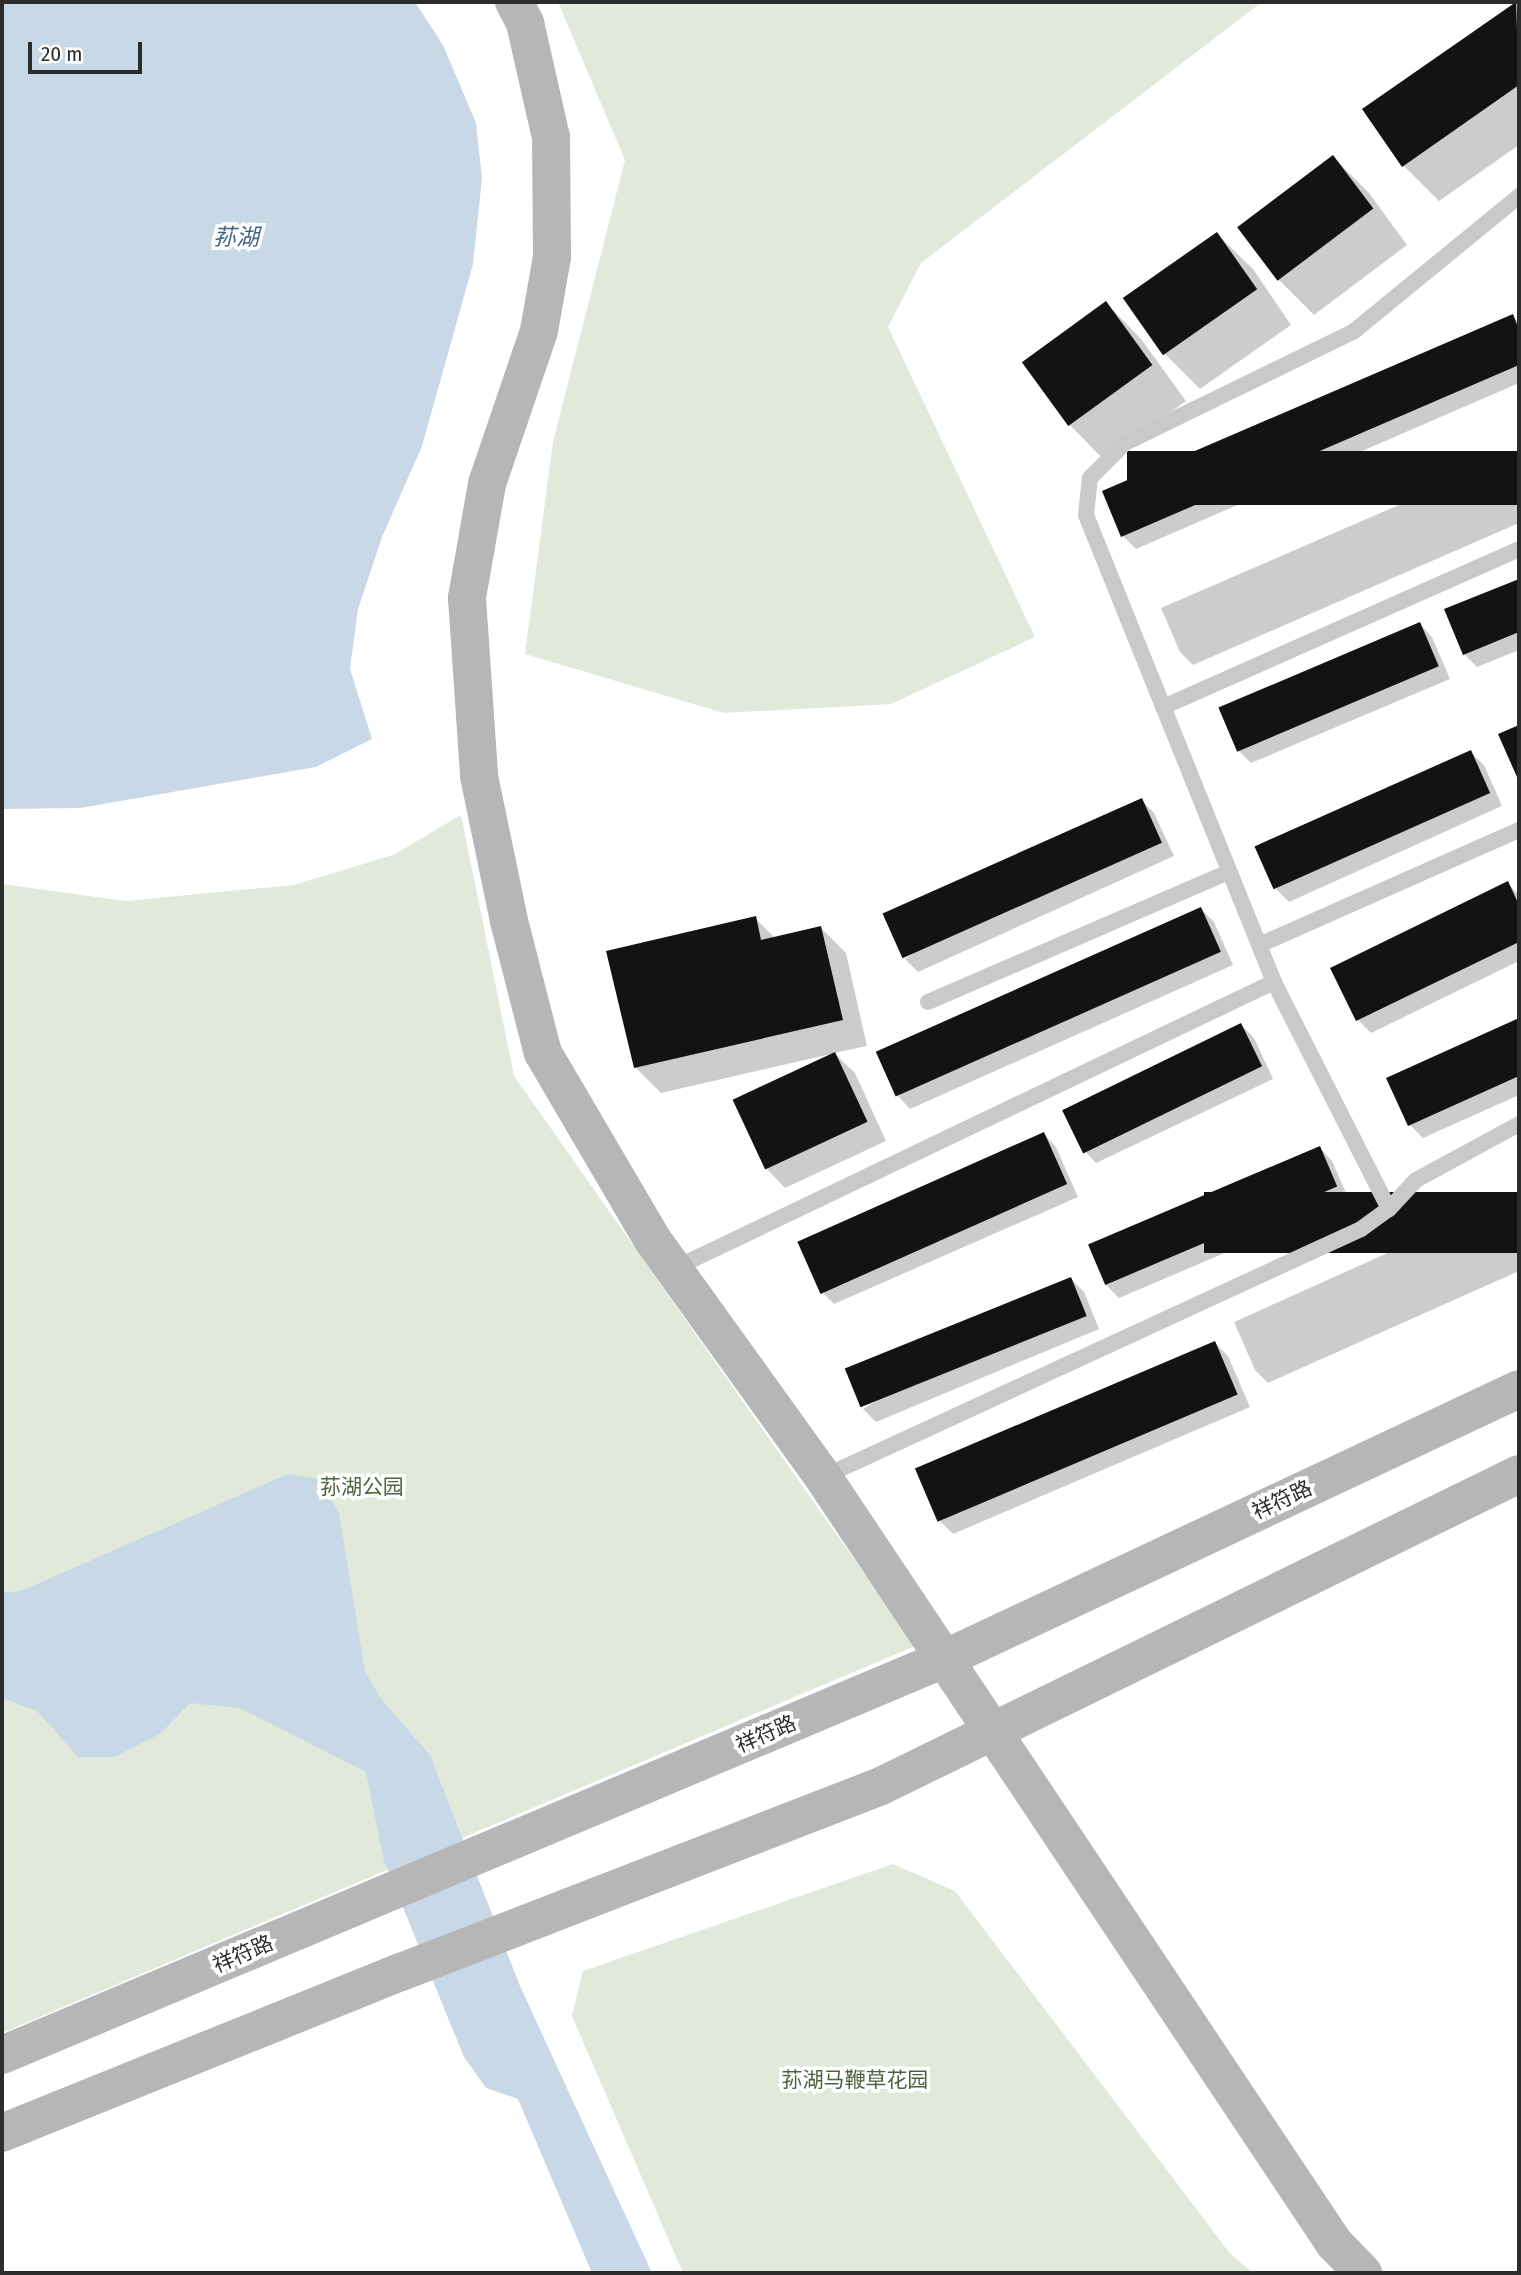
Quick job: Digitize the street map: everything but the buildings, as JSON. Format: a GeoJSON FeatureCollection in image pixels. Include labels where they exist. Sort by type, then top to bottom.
{"type":"FeatureCollection","features":[{"type":"Feature","properties":{"kind":"main road"},"geometry":{"type":"LineString","coordinates":[[514,2],[525,23],[551,137],[552,257],[539,331],[486,484],[467,598],[479,776],[509,921],[543,1053],[673,1269],[823,1477],[1334,2243],[1363,2273]]}},
{"type":"Feature","properties":{"kind":"main road","name":"祥符路"},"geometry":{"type":"LineString","coordinates":[[2,2055],[944,1659],[1519,1390]]}},
{"type":"Feature","properties":{"kind":"main road"},"geometry":{"type":"LineString","coordinates":[[2,2133],[401,1972],[881,1786],[1519,1474]]}},
{"type":"Feature","properties":{"kind":"lane"},"geometry":{"type":"LineString","coordinates":[[1389,1209],[1274,982],[1259,946],[1086,515],[1090,478],[1125,443],[1353,332],[1519,196]]}},
{"type":"Feature","properties":{"kind":"lane"},"geometry":{"type":"LineString","coordinates":[[1163,706],[1519,549]]}},
{"type":"Feature","properties":{"kind":"lane"},"geometry":{"type":"LineString","coordinates":[[1259,946],[1519,830]]}},
{"type":"Feature","properties":{"kind":"lane"},"geometry":{"type":"LineString","coordinates":[[928,1002],[1229,872]]}},
{"type":"Feature","properties":{"kind":"lane"},"geometry":{"type":"LineString","coordinates":[[673,1269],[1274,982]]}},
{"type":"Feature","properties":{"kind":"lane"},"geometry":{"type":"LineString","coordinates":[[823,1477],[1361,1229],[1389,1209],[1416,1180],[1519,1124]]}},
{"type":"Feature","properties":{"kind":"green space"},"geometry":{"type":"Polygon","coordinates":[[[558,2],[1262,2],[921,263],[888,327],[1035,637],[891,704],[724,713],[525,654],[553,442],[625,160],[558,2]]]}},
{"type":"Feature","properties":{"kind":"green space","name":"荪湖公园"},"geometry":{"type":"Polygon","coordinates":[[[461,815],[514,1076],[915,1646],[2,2033],[2,884],[126,901],[294,885],[393,855],[461,815]]]}},
{"type":"Feature","properties":{"kind":"green space","name":"荪湖马鞭草花园"},"geometry":{"type":"Polygon","coordinates":[[[893,1864],[955,1891],[1229,2252],[1253,2273],[683,2273],[572,2016],[583,1971],[893,1864]]]}},
{"type":"Feature","properties":{"kind":"water","name":"荪湖"},"geometry":{"type":"Polygon","coordinates":[[[2,2],[415,2],[443,45],[476,123],[482,178],[473,264],[422,446],[382,537],[358,609],[350,669],[372,739],[316,767],[80,808],[2,809],[2,2]]]}},
{"type":"Feature","properties":{"kind":"water"},"geometry":{"type":"Polygon","coordinates":[[[288,1474],[319,1479],[339,1513],[365,1672],[382,1700],[430,1755],[520,1986],[652,2273],[592,2273],[518,2099],[486,2088],[464,2057],[384,1861],[366,1772],[240,1708],[190,1703],[161,1733],[115,1757],[78,1757],[37,1711],[2,1698],[2,1593],[21,1591],[288,1474]]]}}]}
